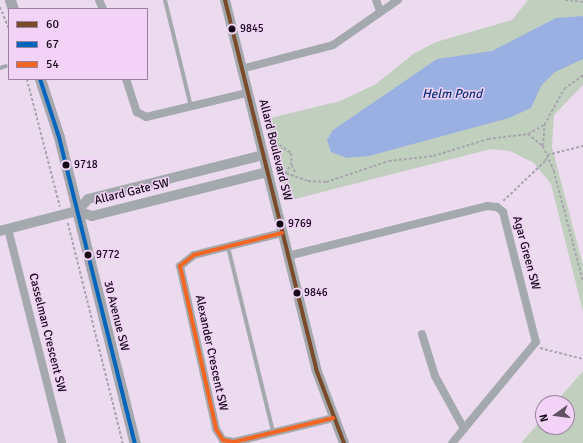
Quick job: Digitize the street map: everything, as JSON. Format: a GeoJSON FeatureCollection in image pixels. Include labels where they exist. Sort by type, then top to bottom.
{"type":"FeatureCollection","features":[{"type":"Feature","properties":{"kind":"main road","name":"30 Avenue SW"},"geometry":{"type":"LineString","coordinates":[[40,80],[77,211],[135,443]]}},
{"type":"Feature","properties":{"kind":"street","name":"Allard Boulevard SW"},"geometry":{"type":"LineString","coordinates":[[225,0],[316,369],[333,418],[344,443]]}},
{"type":"Feature","properties":{"kind":"street"},"geometry":{"type":"LineString","coordinates":[[376,0],[380,12]]}},
{"type":"Feature","properties":{"kind":"street"},"geometry":{"type":"LineString","coordinates":[[242,69],[333,45],[398,0]]}},
{"type":"Feature","properties":{"kind":"street"},"geometry":{"type":"LineString","coordinates":[[126,80],[136,108],[143,116],[191,107],[247,93]]}},
{"type":"Feature","properties":{"kind":"street","name":"Allard Gate SW"},"geometry":{"type":"LineString","coordinates":[[263,156],[88,199],[77,211],[92,216],[267,172]]}},
{"type":"Feature","properties":{"kind":"street","name":"Agar Green SW"},"geometry":{"type":"LineString","coordinates":[[288,256],[497,206],[505,216],[535,346]]}},
{"type":"Feature","properties":{"kind":"street"},"geometry":{"type":"LineString","coordinates":[[4,230],[77,211]]}},
{"type":"Feature","properties":{"kind":"street","name":"Casselman Crescent SW"},"geometry":{"type":"LineString","coordinates":[[4,230],[62,443]]}},
{"type":"Feature","properties":{"kind":"street","name":"Alexander Crescent SW"},"geometry":{"type":"LineString","coordinates":[[282,233],[189,257],[180,266],[192,336],[221,438],[234,442],[333,418]]}},
{"type":"Feature","properties":{"kind":"street"},"geometry":{"type":"LineString","coordinates":[[422,334],[435,376],[464,429]]}},
{"type":"Feature","properties":{"kind":"street"},"geometry":{"type":"LineString","coordinates":[[452,443],[535,346]]}},
{"type":"Feature","properties":{"kind":"lane"},"geometry":{"type":"LineString","coordinates":[[165,0],[191,107]]}},
{"type":"Feature","properties":{"kind":"lane"},"geometry":{"type":"LineString","coordinates":[[0,68],[6,66]]}},
{"type":"Feature","properties":{"kind":"lane"},"geometry":{"type":"LineString","coordinates":[[228,247],[274,433]]}},
{"type":"Feature","properties":{"kind":"path"},"geometry":{"type":"LineString","coordinates":[[565,0],[583,2]]}},
{"type":"Feature","properties":{"kind":"path"},"geometry":{"type":"LineString","coordinates":[[0,7],[8,26]]}},
{"type":"Feature","properties":{"kind":"path"},"geometry":{"type":"LineString","coordinates":[[583,75],[564,89],[544,125],[543,146],[547,155],[583,281]]}},
{"type":"Feature","properties":{"kind":"path"},"geometry":{"type":"LineString","coordinates":[[27,80],[57,202]]}},
{"type":"Feature","properties":{"kind":"path"},"geometry":{"type":"LineString","coordinates":[[286,173],[296,174],[308,181],[326,182],[389,161],[433,156],[488,139],[528,134],[544,125]]}},
{"type":"Feature","properties":{"kind":"path"},"geometry":{"type":"LineString","coordinates":[[528,134],[543,146]]}},
{"type":"Feature","properties":{"kind":"path"},"geometry":{"type":"LineString","coordinates":[[271,144],[284,146],[291,153],[292,163],[296,174]]}},
{"type":"Feature","properties":{"kind":"path"},"geometry":{"type":"LineString","coordinates":[[547,155],[583,146]]}},
{"type":"Feature","properties":{"kind":"path"},"geometry":{"type":"LineString","coordinates":[[497,206],[545,161],[547,155]]}},
{"type":"Feature","properties":{"kind":"path"},"geometry":{"type":"LineString","coordinates":[[279,177],[286,173],[292,163]]}},
{"type":"Feature","properties":{"kind":"path"},"geometry":{"type":"LineString","coordinates":[[69,226],[122,443]]}},
{"type":"Feature","properties":{"kind":"path"},"geometry":{"type":"LineString","coordinates":[[535,346],[583,358]]}},
{"type":"Feature","properties":{"kind":"green space"},"geometry":{"type":"Polygon","coordinates":[[[528,0],[583,0],[583,85],[554,115],[552,147],[583,265],[583,312],[551,184],[534,163],[510,151],[491,149],[287,201],[266,119],[340,101],[376,84],[413,54],[436,42],[512,20],[528,0]]]}},
{"type":"Feature","properties":{"kind":"green space"},"geometry":{"type":"Polygon","coordinates":[[[583,371],[583,443],[521,443],[535,427],[535,435],[575,435],[575,395],[562,395],[583,371]]]}},
{"type":"Feature","properties":{"kind":"water","name":"Helm Pond"},"geometry":{"type":"Polygon","coordinates":[[[583,16],[583,59],[555,72],[541,86],[531,108],[509,118],[369,156],[347,158],[331,152],[327,140],[333,130],[437,59],[492,51],[556,18],[583,16]]]}},
{"type":"Feature","properties":{"kind":"transit line","name":"60"},"geometry":{"type":"LineString","coordinates":[[225,0],[316,369],[344,443]]}},
{"type":"Feature","properties":{"kind":"transit line","name":"67"},"geometry":{"type":"LineString","coordinates":[[40,80],[59,137],[135,443]]}},
{"type":"Feature","properties":{"kind":"transit line","name":"54"},"geometry":{"type":"LineString","coordinates":[[282,233],[194,255],[180,266],[216,429],[223,440],[234,442],[333,418]]}},
{"type":"Feature","properties":{"kind":"place","name":"9845"},"geometry":{"type":"Point","coordinates":[232,29]}},
{"type":"Feature","properties":{"kind":"place","name":"9718"},"geometry":{"type":"Point","coordinates":[66,165]}},
{"type":"Feature","properties":{"kind":"place","name":"9769"},"geometry":{"type":"Point","coordinates":[280,224]}},
{"type":"Feature","properties":{"kind":"place","name":"9772"},"geometry":{"type":"Point","coordinates":[88,255]}},
{"type":"Feature","properties":{"kind":"place","name":"9846"},"geometry":{"type":"Point","coordinates":[297,293]}}]}
